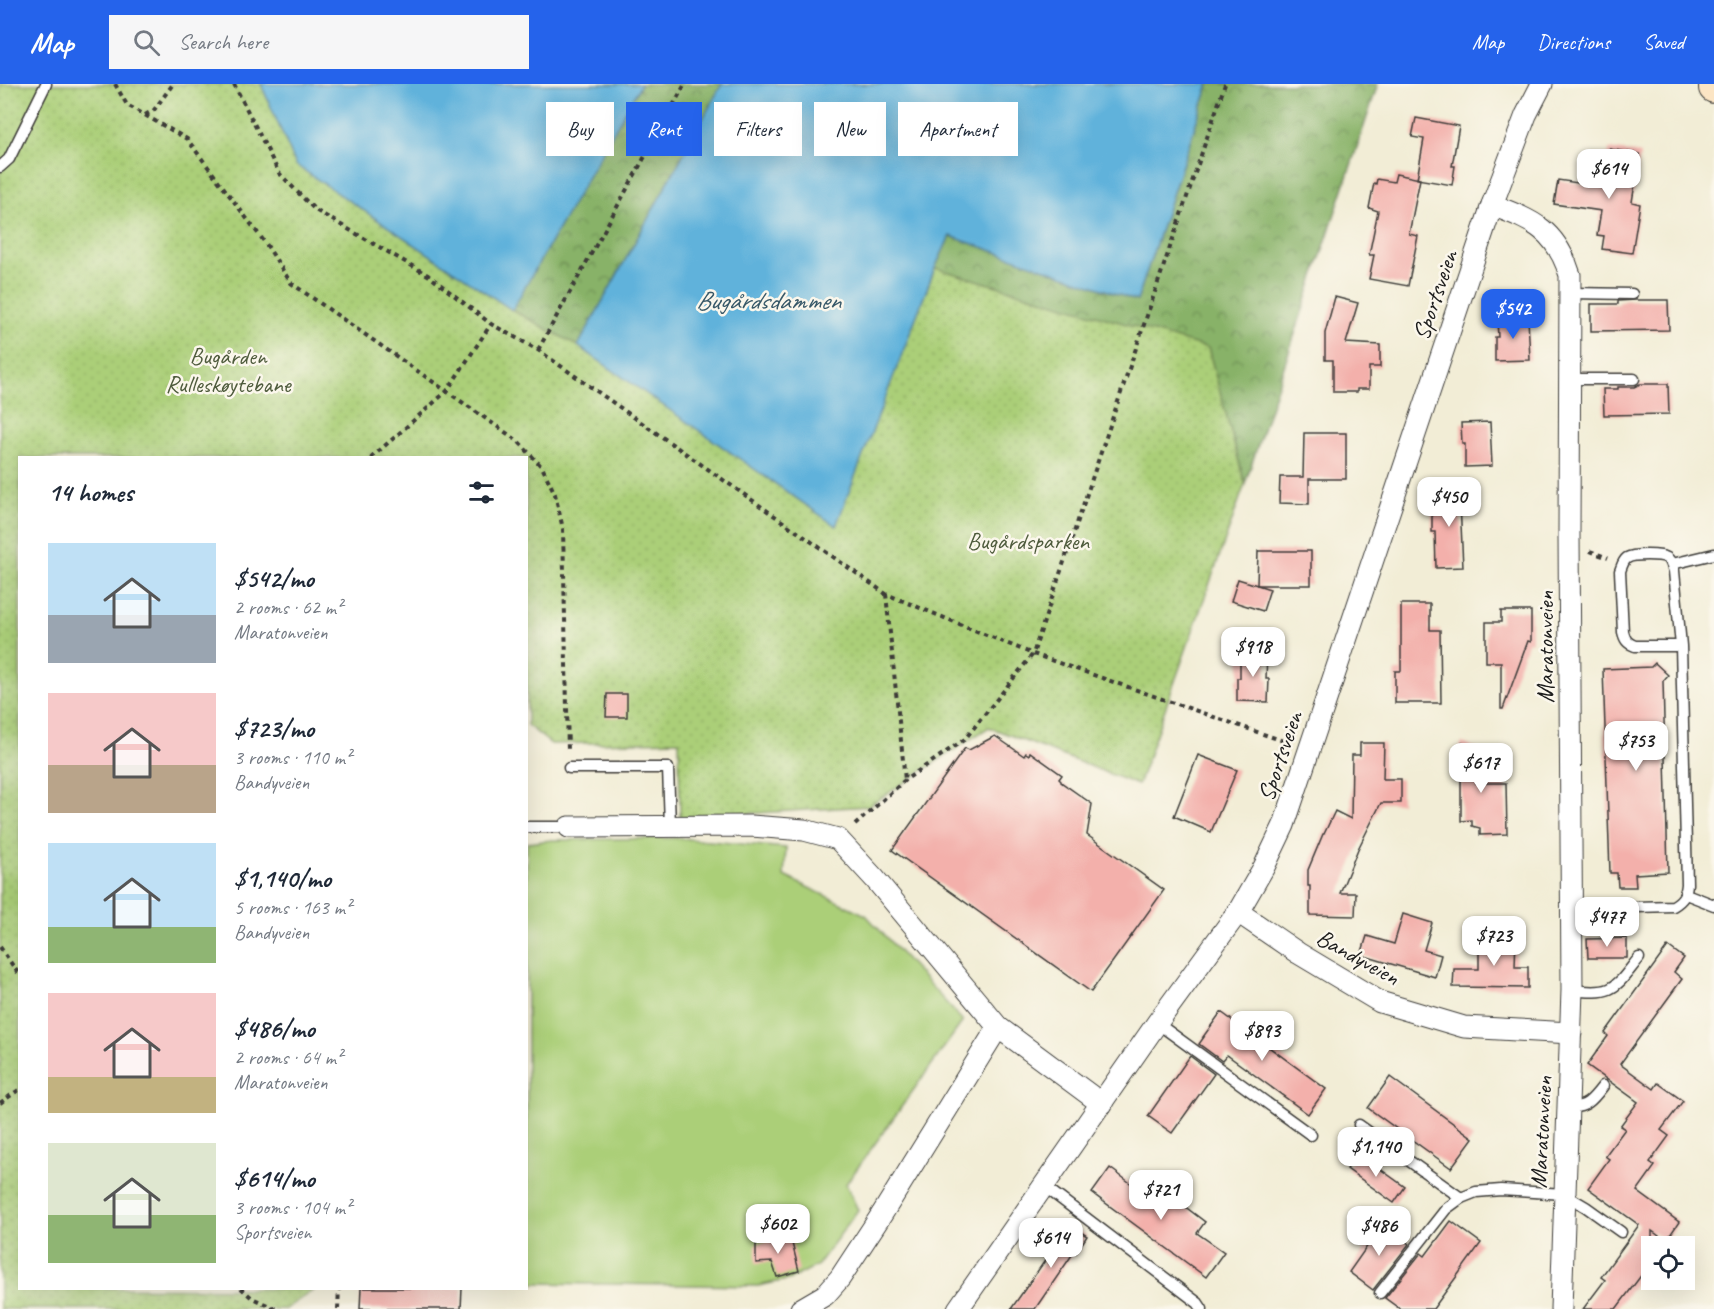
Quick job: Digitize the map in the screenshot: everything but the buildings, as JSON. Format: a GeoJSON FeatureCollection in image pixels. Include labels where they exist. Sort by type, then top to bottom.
{"type":"FeatureCollection","features":[{"type":"Feature","properties":{"kind":"street","name":"Sportsveien"},"geometry":{"type":"LineString","coordinates":[[958,1309],[1157,1023],[1238,912],[1264,867],[1284,825],[1492,205],[1526,115],[1542,84]]}},
{"type":"Feature","properties":{"kind":"street","name":"Maratonveien"},"geometry":{"type":"LineString","coordinates":[[1492,205],[1525,218],[1541,228],[1554,241],[1564,258],[1570,275],[1572,990],[1561,1309]]}},
{"type":"Feature","properties":{"kind":"street"},"geometry":{"type":"LineString","coordinates":[[569,826],[752,826],[804,830],[838,839],[875,879],[998,1027],[1102,1104]]}},
{"type":"Feature","properties":{"kind":"street","name":"Bandyveien"},"geometry":{"type":"LineString","coordinates":[[1238,912],[1298,953],[1380,1002],[1464,1027],[1571,1033]]}},
{"type":"Feature","properties":{"kind":"street"},"geometry":{"type":"LineString","coordinates":[[801,1309],[825,1295],[840,1278],[998,1027]]}},
{"type":"Feature","properties":{"kind":"lane"},"geometry":{"type":"LineString","coordinates":[[0,167],[9,159],[46,84]]}},
{"type":"Feature","properties":{"kind":"lane"},"geometry":{"type":"LineString","coordinates":[[1571,293],[1632,294]]}},
{"type":"Feature","properties":{"kind":"lane"},"geometry":{"type":"LineString","coordinates":[[1570,379],[1634,379]]}},
{"type":"Feature","properties":{"kind":"lane"},"geometry":{"type":"LineString","coordinates":[[1672,564],[1714,554]]}},
{"type":"Feature","properties":{"kind":"lane"},"geometry":{"type":"LineString","coordinates":[[1599,908],[1673,906],[1681,902],[1686,894],[1687,884],[1681,646],[1672,564],[1667,558],[1659,555],[1627,558],[1620,571],[1625,640],[1635,646],[1681,646]]}},
{"type":"Feature","properties":{"kind":"lane"},"geometry":{"type":"LineString","coordinates":[[569,768],[668,768],[670,826]]}},
{"type":"Feature","properties":{"kind":"lane"},"geometry":{"type":"LineString","coordinates":[[528,827],[569,826]]}},
{"type":"Feature","properties":{"kind":"lane"},"geometry":{"type":"LineString","coordinates":[[1686,894],[1714,905]]}},
{"type":"Feature","properties":{"kind":"lane"},"geometry":{"type":"LineString","coordinates":[[1572,990],[1594,992],[1610,990],[1618,984],[1639,958]]}},
{"type":"Feature","properties":{"kind":"lane"},"geometry":{"type":"LineString","coordinates":[[1157,1023],[1311,1135]]}},
{"type":"Feature","properties":{"kind":"lane"},"geometry":{"type":"LineString","coordinates":[[1568,1107],[1583,1106],[1590,1102],[1604,1086]]}},
{"type":"Feature","properties":{"kind":"lane"},"geometry":{"type":"LineString","coordinates":[[1359,1125],[1461,1198]]}},
{"type":"Feature","properties":{"kind":"lane"},"geometry":{"type":"LineString","coordinates":[[1044,1186],[1198,1303],[1202,1309]]}},
{"type":"Feature","properties":{"kind":"lane"},"geometry":{"type":"LineString","coordinates":[[1380,1293],[1446,1209],[1461,1198],[1476,1192],[1501,1190],[1564,1194],[1586,1206],[1621,1232]]}},
{"type":"Feature","properties":{"kind":"path"},"geometry":{"type":"LineString","coordinates":[[115,84],[127,105],[187,139],[266,244],[291,283],[518,441],[542,467],[555,494],[563,529],[569,768]]}},
{"type":"Feature","properties":{"kind":"path"},"geometry":{"type":"LineString","coordinates":[[145,115],[154,110],[173,84]]}},
{"type":"Feature","properties":{"kind":"path"},"geometry":{"type":"LineString","coordinates":[[234,84],[279,173],[315,210],[428,275],[491,324],[538,350],[886,594],[1033,654],[1309,750]]}},
{"type":"Feature","properties":{"kind":"path"},"geometry":{"type":"LineString","coordinates":[[538,350],[685,84]]}},
{"type":"Feature","properties":{"kind":"path"},"geometry":{"type":"LineString","coordinates":[[838,839],[905,780],[965,739],[1033,654],[1225,84]]}},
{"type":"Feature","properties":{"kind":"path"},"geometry":{"type":"LineString","coordinates":[[373,456],[447,391],[491,324]]}},
{"type":"Feature","properties":{"kind":"path"},"geometry":{"type":"LineString","coordinates":[[1569,534],[1593,553],[1623,562]]}},
{"type":"Feature","properties":{"kind":"path"},"geometry":{"type":"LineString","coordinates":[[886,594],[905,780]]}},
{"type":"Feature","properties":{"kind":"path"},"geometry":{"type":"LineString","coordinates":[[0,946],[18,973]]}},
{"type":"Feature","properties":{"kind":"path"},"geometry":{"type":"LineString","coordinates":[[0,1103],[18,1090]]}},
{"type":"Feature","properties":{"kind":"path"},"geometry":{"type":"LineString","coordinates":[[243,1290],[252,1298],[276,1309]]}},
{"type":"Feature","properties":{"kind":"path"},"geometry":{"type":"LineString","coordinates":[[338,1309],[339,1290]]}},
{"type":"Feature","properties":{"kind":"green space","name":"Bugårdsparken"},"geometry":{"type":"Polygon","coordinates":[[[0,84],[261,84],[296,165],[512,310],[578,346],[835,525],[935,268],[1208,348],[1245,484],[1138,785],[989,727],[869,806],[680,818],[679,741],[551,744],[528,726],[528,456],[18,456],[18,1290],[314,1290],[285,1309],[0,1309],[0,84]]]}},
{"type":"Feature","properties":{"kind":"green space"},"geometry":{"type":"Polygon","coordinates":[[[641,84],[722,84],[702,120],[702,102],[631,102],[641,84]]]}},
{"type":"Feature","properties":{"kind":"green space"},"geometry":{"type":"Polygon","coordinates":[[[1209,84],[1378,84],[1245,484],[1208,348],[935,268],[950,236],[1137,301],[1209,84]]]}},
{"type":"Feature","properties":{"kind":"green space"},"geometry":{"type":"Polygon","coordinates":[[[626,110],[626,156],[682,156],[578,346],[836,526],[505,328],[512,310],[600,156],[614,156],[614,131],[626,110]]]}},
{"type":"Feature","properties":{"kind":"green space"},"geometry":{"type":"Polygon","coordinates":[[[677,838],[786,848],[784,876],[866,915],[963,1021],[846,1184],[858,1210],[818,1265],[791,1279],[758,1286],[528,1283],[528,843],[552,840],[677,838]]]}},
{"type":"Feature","properties":{"kind":"water"},"geometry":{"type":"Polygon","coordinates":[[[261,84],[641,84],[631,102],[626,102],[626,110],[614,131],[614,102],[546,102],[546,156],[600,156],[512,310],[296,165],[261,84]]]}},
{"type":"Feature","properties":{"kind":"water","name":"Bugårdsdammen"},"geometry":{"type":"Polygon","coordinates":[[[722,84],[1209,84],[1137,301],[950,236],[935,268],[836,526],[578,346],[682,156],[702,156],[702,120],[722,84]]]}},
{"type":"Feature","properties":{"kind":"park label","name":"Bugården Rulleskøytebane"},"geometry":{"type":"Point","coordinates":[228,370]}}]}
